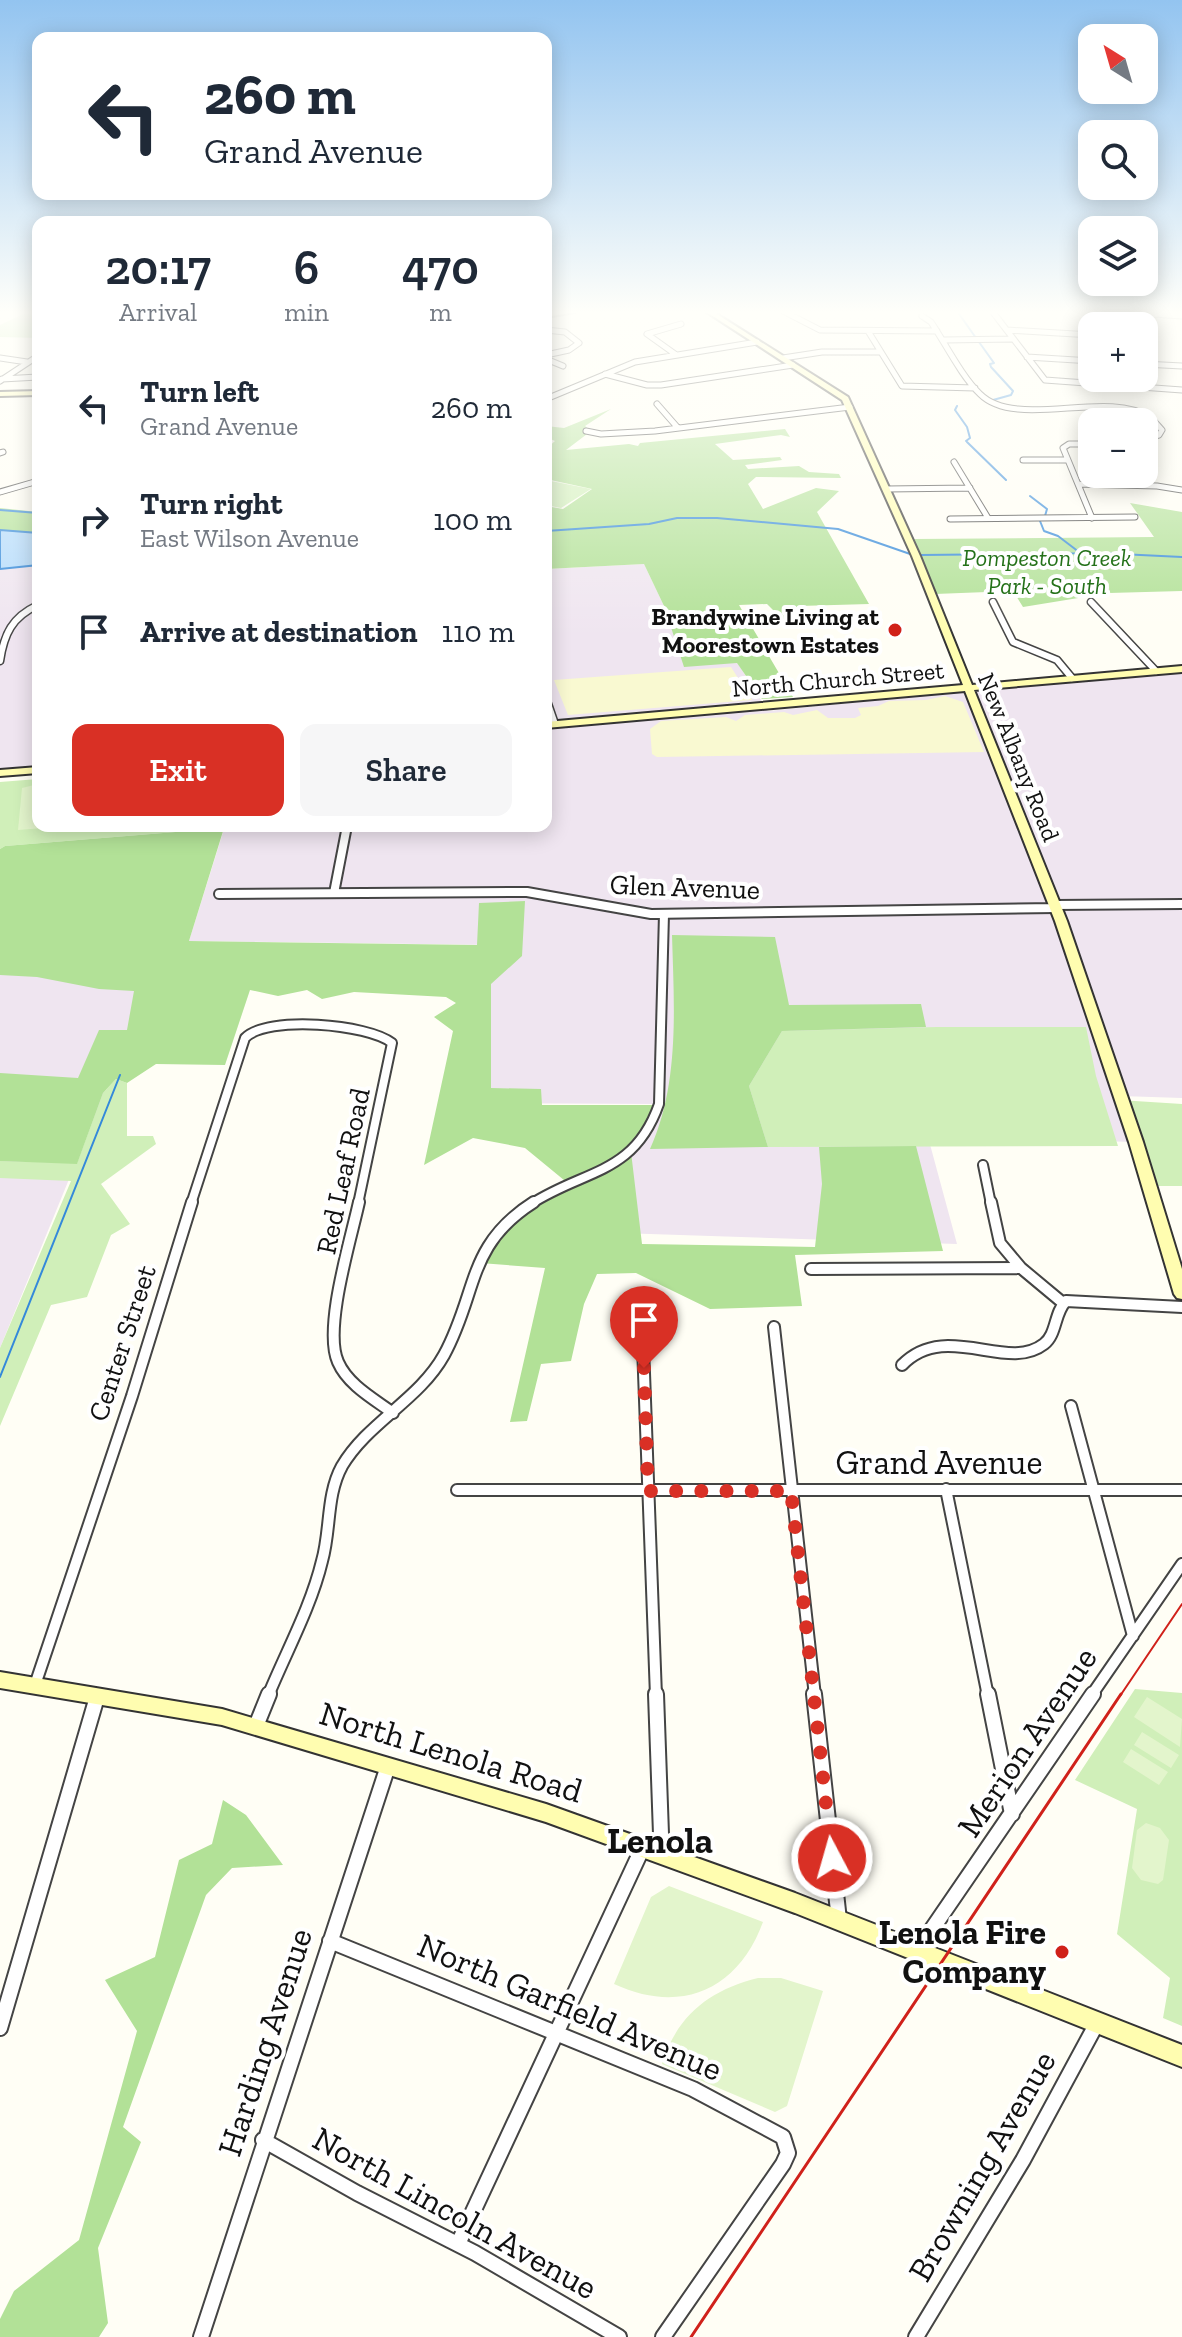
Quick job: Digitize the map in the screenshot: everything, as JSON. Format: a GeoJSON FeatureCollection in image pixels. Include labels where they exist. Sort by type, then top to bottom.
{"type":"FeatureCollection","features":[{"type":"Feature","properties":{"kind":"main road","name":"New Albany Road"},"geometry":{"type":"LineString","coordinates":[[856,420],[916,556],[966,688],[1056,907],[1136,1142],[1182,1294]]}},
{"type":"Feature","properties":{"kind":"main road","name":"North Church Street"},"geometry":{"type":"LineString","coordinates":[[552,724],[1182,669]]}},
{"type":"Feature","properties":{"kind":"main road"},"geometry":{"type":"LineString","coordinates":[[0,773],[32,770]]}},
{"type":"Feature","properties":{"kind":"main road","name":"North Lenola Road"},"geometry":{"type":"LineString","coordinates":[[0,1680],[182,1710],[256,1726],[546,1813],[839,1920],[1182,2056]]}},
{"type":"Feature","properties":{"kind":"street"},"geometry":{"type":"LineString","coordinates":[[671,420],[678,428]]}},
{"type":"Feature","properties":{"kind":"street"},"geometry":{"type":"LineString","coordinates":[[586,431],[601,434],[743,420]]}},
{"type":"Feature","properties":{"kind":"street"},"geometry":{"type":"LineString","coordinates":[[1078,445],[1064,446],[1078,484]]}},
{"type":"Feature","properties":{"kind":"street"},"geometry":{"type":"LineString","coordinates":[[1023,460],[1067,460]]}},
{"type":"Feature","properties":{"kind":"street"},"geometry":{"type":"LineString","coordinates":[[954,462],[988,518]]}},
{"type":"Feature","properties":{"kind":"street"},"geometry":{"type":"LineString","coordinates":[[0,492],[32,483]]}},
{"type":"Feature","properties":{"kind":"street"},"geometry":{"type":"LineString","coordinates":[[1158,487],[1182,490]]}},
{"type":"Feature","properties":{"kind":"street"},"geometry":{"type":"LineString","coordinates":[[886,489],[970,488]]}},
{"type":"Feature","properties":{"kind":"street"},"geometry":{"type":"LineString","coordinates":[[1080,488],[1092,518]]}},
{"type":"Feature","properties":{"kind":"street"},"geometry":{"type":"LineString","coordinates":[[950,519],[1135,517]]}},
{"type":"Feature","properties":{"kind":"street"},"geometry":{"type":"LineString","coordinates":[[993,602],[1013,642],[1057,660],[1072,678]]}},
{"type":"Feature","properties":{"kind":"street"},"geometry":{"type":"LineString","coordinates":[[1091,602],[1156,671]]}},
{"type":"Feature","properties":{"kind":"street"},"geometry":{"type":"LineString","coordinates":[[0,661],[10,622],[32,608]]}},
{"type":"Feature","properties":{"kind":"street"},"geometry":{"type":"LineString","coordinates":[[334,893],[346,832]]}},
{"type":"Feature","properties":{"kind":"street","name":"Glen Avenue"},"geometry":{"type":"LineString","coordinates":[[219,894],[540,892],[611,910],[664,914],[1182,904]]}},
{"type":"Feature","properties":{"kind":"street"},"geometry":{"type":"LineString","coordinates":[[256,1726],[320,1571],[337,1477],[353,1448],[423,1385],[442,1358],[482,1255],[498,1228],[539,1197],[624,1159],[651,1130],[659,1104],[664,914]]}},
{"type":"Feature","properties":{"kind":"street","name":"Red Leaf Road"},"geometry":{"type":"LineString","coordinates":[[266,1027],[372,1030],[387,1035],[392,1043],[335,1315],[332,1348],[334,1358],[347,1376],[393,1413]]}},
{"type":"Feature","properties":{"kind":"street","name":"Center Street"},"geometry":{"type":"LineString","coordinates":[[35,1685],[132,1396],[234,1065],[247,1035],[266,1027]]}},
{"type":"Feature","properties":{"kind":"street"},"geometry":{"type":"LineString","coordinates":[[983,1165],[1000,1243],[1021,1268],[1063,1303]]}},
{"type":"Feature","properties":{"kind":"street"},"geometry":{"type":"LineString","coordinates":[[811,1269],[1021,1268]]}},
{"type":"Feature","properties":{"kind":"street"},"geometry":{"type":"LineString","coordinates":[[902,1365],[908,1357],[931,1348],[956,1346],[1023,1350],[1041,1346],[1054,1331],[1057,1308],[1063,1303],[1087,1300],[1182,1307]]}},
{"type":"Feature","properties":{"kind":"street"},"geometry":{"type":"LineString","coordinates":[[774,1327],[839,1920]]}},
{"type":"Feature","properties":{"kind":"street"},"geometry":{"type":"LineString","coordinates":[[458,2244],[554,2033],[661,1834],[643,1346],[633,1331]]}},
{"type":"Feature","properties":{"kind":"street"},"geometry":{"type":"LineString","coordinates":[[1071,1406],[1133,1636]]}},
{"type":"Feature","properties":{"kind":"street"},"geometry":{"type":"LineString","coordinates":[[946,1489],[1012,1814]]}},
{"type":"Feature","properties":{"kind":"street","name":"Grand Avenue"},"geometry":{"type":"LineString","coordinates":[[457,1490],[1182,1490]]}},
{"type":"Feature","properties":{"kind":"street","name":"Merion Avenue"},"geometry":{"type":"LineString","coordinates":[[917,1951],[1182,1564]]}},
{"type":"Feature","properties":{"kind":"street"},"geometry":{"type":"LineString","coordinates":[[0,2028],[97,1697]]}},
{"type":"Feature","properties":{"kind":"street","name":"Harding Avenue"},"geometry":{"type":"LineString","coordinates":[[201,2337],[388,1766]]}},
{"type":"Feature","properties":{"kind":"street","name":"North Garfield Avenue"},"geometry":{"type":"LineString","coordinates":[[330,1941],[693,2089],[783,2137],[788,2153],[783,2164],[663,2337]]}},
{"type":"Feature","properties":{"kind":"street","name":"Browning Avenue"},"geometry":{"type":"LineString","coordinates":[[916,2337],[1065,2087],[1097,2023]]}},
{"type":"Feature","properties":{"kind":"street","name":"North Lincoln Avenue"},"geometry":{"type":"LineString","coordinates":[[263,2140],[357,2193],[458,2244],[619,2337]]}},
{"type":"Feature","properties":{"kind":"shaded area"},"geometry":{"type":"Polygon","coordinates":[[[0,519],[32,523],[32,766],[0,769],[0,519]]]}},
{"type":"Feature","properties":{"kind":"shaded area"},"geometry":{"type":"Polygon","coordinates":[[[644,564],[664,606],[737,662],[768,711],[1182,670],[1182,1098],[1121,1096],[1136,1142],[928,1137],[957,1244],[589,1232],[658,1104],[482,1103],[494,945],[189,941],[223,832],[552,832],[552,569],[644,564]]]}},
{"type":"Feature","properties":{"kind":"shaded area"},"geometry":{"type":"Polygon","coordinates":[[[0,974],[145,980],[130,1030],[0,1348],[0,974]]]}},
{"type":"Feature","properties":{"kind":"green space"},"geometry":{"type":"Polygon","coordinates":[[[584,420],[594,420],[585,426],[591,431],[566,450],[629,444],[638,446],[640,443],[785,429],[790,437],[781,435],[715,444],[733,460],[780,457],[782,460],[745,465],[748,469],[799,466],[809,472],[839,474],[841,478],[756,477],[748,484],[763,509],[816,488],[839,491],[817,512],[869,604],[799,606],[787,611],[785,622],[767,604],[739,605],[793,697],[762,699],[737,663],[684,667],[664,606],[644,564],[552,569],[552,507],[563,509],[592,489],[552,480],[552,444],[555,441],[552,440],[552,427],[564,428],[584,420]]]}},
{"type":"Feature","properties":{"kind":"green space"},"geometry":{"type":"Polygon","coordinates":[[[552,481],[591,489],[561,508],[552,506],[552,481]]]}},
{"type":"Feature","properties":{"kind":"green space","name":"Pompeston Creek Park - South"},"geometry":{"type":"Polygon","coordinates":[[[1130,503],[1182,512],[1182,591],[1109,593],[1023,607],[1013,591],[935,594],[914,539],[1154,537],[1130,503]]]}},
{"type":"Feature","properties":{"kind":"green space"},"geometry":{"type":"Polygon","coordinates":[[[0,508],[32,511],[32,533],[0,530],[0,508]]]}},
{"type":"Feature","properties":{"kind":"green space"},"geometry":{"type":"Polygon","coordinates":[[[731,667],[752,700],[568,715],[554,680],[731,667]]]}},
{"type":"Feature","properties":{"kind":"green space"},"geometry":{"type":"Polygon","coordinates":[[[945,696],[963,702],[984,752],[657,757],[652,754],[650,729],[661,721],[726,717],[736,721],[745,715],[784,712],[793,715],[817,710],[828,718],[855,718],[861,715],[858,708],[878,706],[889,701],[945,696]]]}},
{"type":"Feature","properties":{"kind":"green space"},"geometry":{"type":"Polygon","coordinates":[[[32,779],[32,832],[175,832],[5,846],[0,849],[0,782],[32,779]]]}},
{"type":"Feature","properties":{"kind":"green space"},"geometry":{"type":"Polygon","coordinates":[[[32,786],[32,829],[18,830],[22,788],[32,786]]]}},
{"type":"Feature","properties":{"kind":"green space"},"geometry":{"type":"Polygon","coordinates":[[[175,832],[223,832],[189,941],[477,945],[479,903],[525,901],[522,956],[491,984],[491,1088],[541,1089],[542,1105],[657,1105],[631,1152],[642,1244],[815,1247],[822,1184],[819,1147],[916,1146],[943,1251],[795,1255],[802,1306],[710,1309],[636,1273],[597,1274],[584,1304],[571,1361],[541,1364],[527,1421],[510,1422],[545,1268],[480,1263],[521,1208],[570,1185],[525,1148],[473,1138],[424,1165],[453,1031],[434,1017],[456,1003],[446,997],[354,992],[322,999],[307,990],[278,996],[250,990],[225,1065],[156,1064],[127,1083],[116,1079],[103,1093],[77,1164],[0,1161],[0,1073],[78,1078],[99,1030],[127,1030],[134,991],[99,989],[37,977],[0,975],[0,849],[5,846],[175,832]]]}},
{"type":"Feature","properties":{"kind":"green space"},"geometry":{"type":"Polygon","coordinates":[[[672,935],[775,937],[789,1005],[921,1004],[926,1027],[782,1031],[749,1086],[768,1147],[650,1149],[660,1124],[671,1071],[674,1017],[672,935]]]}},
{"type":"Feature","properties":{"kind":"green space"},"geometry":{"type":"Polygon","coordinates":[[[1086,1027],[1096,1076],[1118,1146],[768,1147],[749,1086],[782,1031],[1086,1027]]]}},
{"type":"Feature","properties":{"kind":"green space"},"geometry":{"type":"Polygon","coordinates":[[[116,1079],[127,1083],[127,1136],[153,1136],[156,1144],[101,1184],[130,1224],[111,1235],[87,1297],[51,1305],[0,1426],[0,1348],[71,1181],[0,1178],[0,1161],[77,1163],[103,1093],[116,1079]]]}},
{"type":"Feature","properties":{"kind":"green space"},"geometry":{"type":"Polygon","coordinates":[[[1119,1100],[1182,1104],[1182,1186],[1148,1186],[1119,1100]]]}},
{"type":"Feature","properties":{"kind":"green space"},"geometry":{"type":"Polygon","coordinates":[[[1135,1689],[1182,1693],[1182,2026],[1163,2018],[1170,1978],[1117,1934],[1137,1809],[1075,1780],[1135,1689]]]}},
{"type":"Feature","properties":{"kind":"green space"},"geometry":{"type":"Polygon","coordinates":[[[1147,1697],[1182,1719],[1180,1747],[1134,1717],[1147,1697]]]}},
{"type":"Feature","properties":{"kind":"green space"},"geometry":{"type":"Polygon","coordinates":[[[1142,1732],[1179,1755],[1171,1768],[1134,1745],[1142,1732]]]}},
{"type":"Feature","properties":{"kind":"green space"},"geometry":{"type":"Polygon","coordinates":[[[1131,1749],[1168,1772],[1159,1785],[1123,1762],[1131,1749]]]}},
{"type":"Feature","properties":{"kind":"green space"},"geometry":{"type":"Polygon","coordinates":[[[223,1800],[246,1815],[283,1865],[232,1868],[206,1895],[123,2127],[141,2142],[98,2248],[108,2323],[99,2337],[0,2337],[0,2319],[14,2291],[79,2240],[137,2031],[105,1980],[155,1957],[179,1860],[212,1844],[223,1800]]]}},
{"type":"Feature","properties":{"kind":"green space"},"geometry":{"type":"Polygon","coordinates":[[[1146,1823],[1160,1828],[1169,1840],[1163,1880],[1158,1884],[1141,1880],[1132,1868],[1137,1830],[1146,1823]]]}},
{"type":"Feature","properties":{"kind":"green space"},"geometry":{"type":"Polygon","coordinates":[[[669,1886],[763,1922],[752,1945],[739,1965],[723,1980],[684,1996],[662,1997],[614,1984],[651,1897],[669,1886]]]}},
{"type":"Feature","properties":{"kind":"green space"},"geometry":{"type":"Polygon","coordinates":[[[758,1978],[781,1978],[823,1991],[787,2106],[775,2112],[662,2064],[677,2032],[698,2007],[725,1990],[758,1978]]]}},
{"type":"Feature","properties":{"kind":"water"},"geometry":{"type":"Polygon","coordinates":[[[0,530],[32,533],[32,566],[0,569],[0,530]]]}},
{"type":"Feature","properties":{"kind":"waterway"},"geometry":{"type":"LineString","coordinates":[[962,420],[970,438],[966,441]]}},
{"type":"Feature","properties":{"kind":"waterway"},"geometry":{"type":"LineString","coordinates":[[967,442],[1006,480]]}},
{"type":"Feature","properties":{"kind":"waterway"},"geometry":{"type":"LineString","coordinates":[[1030,496],[1047,509],[1045,516]]}},
{"type":"Feature","properties":{"kind":"waterway"},"geometry":{"type":"LineString","coordinates":[[0,510],[32,513]]}},
{"type":"Feature","properties":{"kind":"waterway"},"geometry":{"type":"LineString","coordinates":[[552,531],[649,524],[677,518],[717,518],[838,529],[913,555]]}},
{"type":"Feature","properties":{"kind":"waterway"},"geometry":{"type":"LineString","coordinates":[[1040,521],[1044,531],[1058,536],[1079,552]]}},
{"type":"Feature","properties":{"kind":"waterway"},"geometry":{"type":"LineString","coordinates":[[920,555],[1099,553],[1182,557]]}},
{"type":"Feature","properties":{"kind":"waterway"},"geometry":{"type":"LineString","coordinates":[[0,1377],[120,1075]]}},
{"type":"Feature","properties":{"kind":"railway"},"geometry":{"type":"LineString","coordinates":[[1120,1696],[1182,1604]]}},
{"type":"Feature","properties":{"kind":"railway"},"geometry":{"type":"LineString","coordinates":[[691,2337],[1121,1694]]}},
{"type":"Feature","properties":{"kind":"place","name":"Brandywine Living at Moorestown Estates"},"geometry":{"type":"Point","coordinates":[895,630]}},
{"type":"Feature","properties":{"kind":"place","name":"Lenola Fire Company"},"geometry":{"type":"Point","coordinates":[1062,1952]}},
{"type":"Feature","properties":{"kind":"district","name":"Lenola"},"geometry":{"type":"Point","coordinates":[660,1840]}},
{"type":"Feature","properties":{"kind":"route"},"geometry":{"type":"LineString","coordinates":[[644,1368],[648,1491],[791,1491],[832,1858]]}}]}
